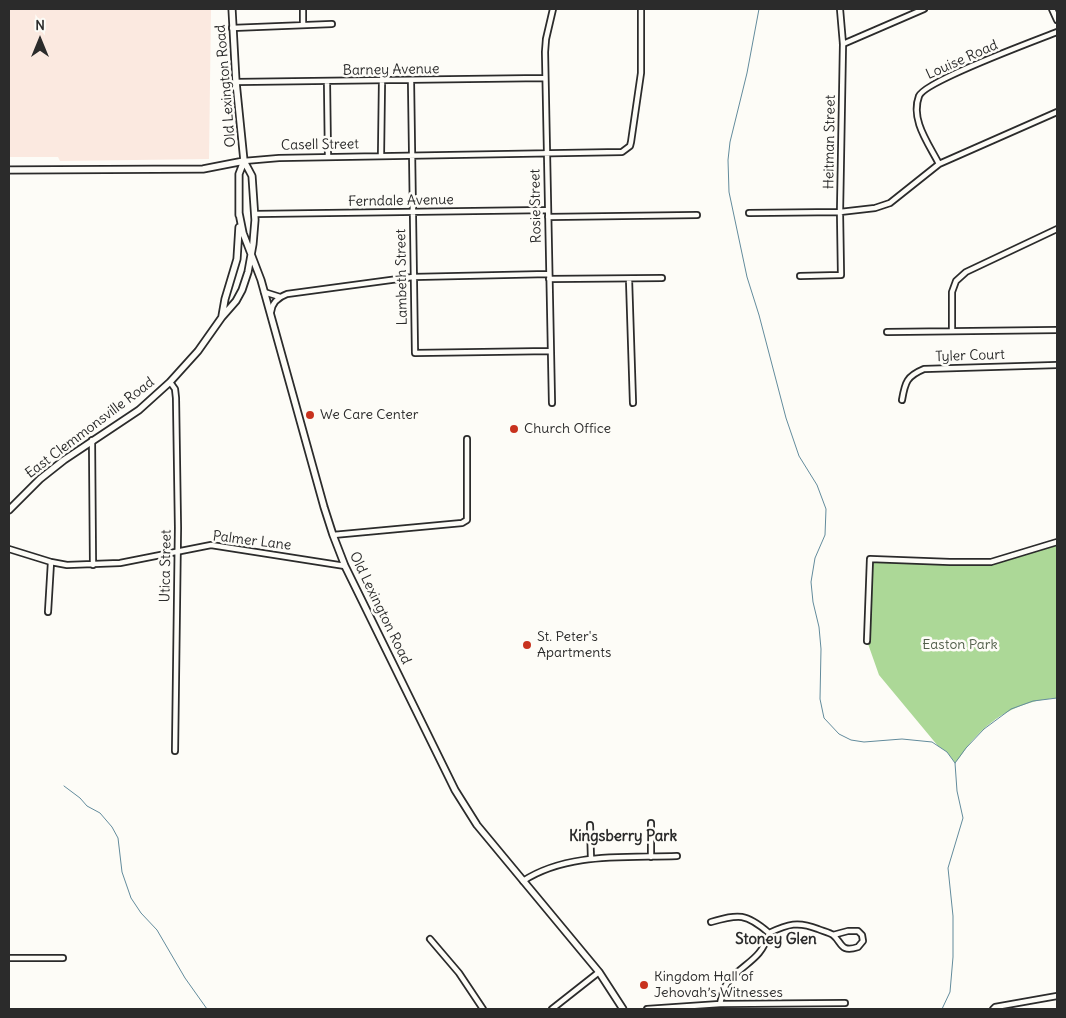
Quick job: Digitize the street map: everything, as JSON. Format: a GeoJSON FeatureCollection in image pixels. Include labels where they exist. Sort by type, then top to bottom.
{"type":"FeatureCollection","features":[{"type":"Feature","properties":{"kind":"street","name":"Old Lexington Road"},"geometry":{"type":"LineString","coordinates":[[232,9],[236,82],[244,161],[252,176],[255,214],[251,254],[264,292],[333,535],[345,566],[455,790],[477,825],[599,972],[623,1009]]}},
{"type":"Feature","properties":{"kind":"street"},"geometry":{"type":"LineString","coordinates":[[303,9],[303,24]]}},
{"type":"Feature","properties":{"kind":"street","name":"Rosie Street"},"geometry":{"type":"LineString","coordinates":[[552,403],[546,154],[546,39],[553,9]]}},
{"type":"Feature","properties":{"kind":"street","name":"Casell Street"},"geometry":{"type":"LineString","coordinates":[[9,170],[203,169],[244,161],[279,158],[622,152],[630,146],[641,73],[641,9]]}},
{"type":"Feature","properties":{"kind":"street","name":"Heitman Street"},"geometry":{"type":"LineString","coordinates":[[800,276],[841,275],[840,212],[843,44],[840,9]]}},
{"type":"Feature","properties":{"kind":"street"},"geometry":{"type":"LineString","coordinates":[[843,44],[924,9]]}},
{"type":"Feature","properties":{"kind":"street"},"geometry":{"type":"LineString","coordinates":[[1052,9],[1057,20]]}},
{"type":"Feature","properties":{"kind":"street"},"geometry":{"type":"LineString","coordinates":[[232,28],[332,24]]}},
{"type":"Feature","properties":{"kind":"street","name":"Louise Road"},"geometry":{"type":"LineString","coordinates":[[939,164],[917,117],[920,94],[937,82],[1057,32]]}},
{"type":"Feature","properties":{"kind":"street","name":"Barney Avenue"},"geometry":{"type":"LineString","coordinates":[[236,82],[546,78]]}},
{"type":"Feature","properties":{"kind":"street"},"geometry":{"type":"LineString","coordinates":[[381,156],[382,81]]}},
{"type":"Feature","properties":{"kind":"street","name":"Lambeth Street"},"geometry":{"type":"LineString","coordinates":[[411,81],[415,354],[551,351]]}},
{"type":"Feature","properties":{"kind":"street"},"geometry":{"type":"LineString","coordinates":[[327,82],[328,157]]}},
{"type":"Feature","properties":{"kind":"street"},"geometry":{"type":"LineString","coordinates":[[749,213],[840,212],[875,208],[890,203],[939,164],[1057,112]]}},
{"type":"Feature","properties":{"kind":"street","name":"Old Lexington Road"},"geometry":{"type":"LineString","coordinates":[[240,213],[239,174],[244,161]]}},
{"type":"Feature","properties":{"kind":"street","name":"Ferndale Avenue"},"geometry":{"type":"LineString","coordinates":[[255,214],[548,210]]}},
{"type":"Feature","properties":{"kind":"street"},"geometry":{"type":"LineString","coordinates":[[240,213],[243,233],[251,254]]}},
{"type":"Feature","properties":{"kind":"street","name":"East Clemmonsville Road"},"geometry":{"type":"LineString","coordinates":[[222,317],[225,299],[237,259],[240,213]]}},
{"type":"Feature","properties":{"kind":"street"},"geometry":{"type":"LineString","coordinates":[[548,217],[696,215]]}},
{"type":"Feature","properties":{"kind":"street"},"geometry":{"type":"LineString","coordinates":[[952,331],[952,292],[956,281],[966,272],[1057,229]]}},
{"type":"Feature","properties":{"kind":"street","name":"East Clemmonsville Road"},"geometry":{"type":"LineString","coordinates":[[9,510],[40,479],[92,440],[139,410],[170,382],[198,351],[236,301],[248,272],[251,254]]}},
{"type":"Feature","properties":{"kind":"street"},"geometry":{"type":"LineString","coordinates":[[270,315],[271,308],[280,297],[287,294],[413,277],[662,278]]}},
{"type":"Feature","properties":{"kind":"street"},"geometry":{"type":"LineString","coordinates":[[630,279],[633,403]]}},
{"type":"Feature","properties":{"kind":"street"},"geometry":{"type":"LineString","coordinates":[[264,292],[280,297]]}},
{"type":"Feature","properties":{"kind":"street"},"geometry":{"type":"LineString","coordinates":[[888,332],[1057,330]]}},
{"type":"Feature","properties":{"kind":"street","name":"Tyler Court"},"geometry":{"type":"LineString","coordinates":[[902,400],[904,386],[911,375],[924,369],[1057,365]]}},
{"type":"Feature","properties":{"kind":"street","name":"Utica Street"},"geometry":{"type":"LineString","coordinates":[[170,382],[176,398],[178,552],[175,751]]}},
{"type":"Feature","properties":{"kind":"street"},"geometry":{"type":"LineString","coordinates":[[92,440],[93,564]]}},
{"type":"Feature","properties":{"kind":"street"},"geometry":{"type":"LineString","coordinates":[[333,535],[462,523],[467,520],[467,440]]}},
{"type":"Feature","properties":{"kind":"street"},"geometry":{"type":"LineString","coordinates":[[867,641],[870,559],[991,562],[1057,542]]}},
{"type":"Feature","properties":{"kind":"street","name":"Palmer Lane"},"geometry":{"type":"LineString","coordinates":[[9,549],[67,565],[120,563],[211,545],[220,545],[345,566]]}},
{"type":"Feature","properties":{"kind":"street"},"geometry":{"type":"LineString","coordinates":[[48,612],[51,562]]}},
{"type":"Feature","properties":{"kind":"street"},"geometry":{"type":"LineString","coordinates":[[650,857],[651,824]]}},
{"type":"Feature","properties":{"kind":"street"},"geometry":{"type":"LineString","coordinates":[[590,825],[592,859]]}},
{"type":"Feature","properties":{"kind":"street"},"geometry":{"type":"LineString","coordinates":[[523,881],[552,866],[592,859],[677,856]]}},
{"type":"Feature","properties":{"kind":"street"},"geometry":{"type":"LineString","coordinates":[[712,922],[742,916],[749,918],[769,934]]}},
{"type":"Feature","properties":{"kind":"street"},"geometry":{"type":"LineString","coordinates":[[720,1004],[723,990],[728,981],[762,952],[769,934],[796,924],[808,925],[834,935],[841,946],[845,948],[858,947],[863,941],[862,935],[858,931],[848,931],[834,935]]}},
{"type":"Feature","properties":{"kind":"street"},"geometry":{"type":"LineString","coordinates":[[430,939],[459,973],[483,1009]]}},
{"type":"Feature","properties":{"kind":"street"},"geometry":{"type":"LineString","coordinates":[[9,958],[64,958]]}},
{"type":"Feature","properties":{"kind":"street"},"geometry":{"type":"LineString","coordinates":[[552,1009],[599,972]]}},
{"type":"Feature","properties":{"kind":"street"},"geometry":{"type":"LineString","coordinates":[[994,1008],[1057,996]]}},
{"type":"Feature","properties":{"kind":"street"},"geometry":{"type":"LineString","coordinates":[[647,1009],[720,1004],[845,1002]]}},
{"type":"Feature","properties":{"kind":"shaded area"},"geometry":{"type":"Polygon","coordinates":[[[9,9],[211,9],[209,159],[60,161],[58,157],[9,157],[9,9]]]}},
{"type":"Feature","properties":{"kind":"green space","name":"Easton Park"},"geometry":{"type":"Polygon","coordinates":[[[1057,542],[1057,698],[1018,707],[996,719],[976,736],[955,763],[947,752],[938,746],[879,675],[867,641],[870,559],[991,562],[1057,542]]]}},
{"type":"Feature","properties":{"kind":"waterway"},"geometry":{"type":"LineString","coordinates":[[759,9],[747,73],[730,142],[728,160],[729,192],[747,277],[786,418],[799,456],[817,485],[826,509],[825,535],[815,558],[811,582],[813,602],[819,627],[821,649],[820,699],[824,718],[839,734],[851,740],[864,742],[902,739],[932,742],[947,752],[955,763]]}},
{"type":"Feature","properties":{"kind":"waterway"},"geometry":{"type":"LineString","coordinates":[[942,1009],[950,992],[953,957],[953,916],[948,868],[963,818],[957,791],[955,763],[984,729],[1011,709],[1033,701],[1057,698]]}},
{"type":"Feature","properties":{"kind":"waterway"},"geometry":{"type":"LineString","coordinates":[[64,786],[87,806],[100,813],[112,827],[118,838],[122,872],[131,898],[141,913],[157,930],[185,978],[207,1009]]}},
{"type":"Feature","properties":{"kind":"place","name":"We Care Center"},"geometry":{"type":"Point","coordinates":[310,415]}},
{"type":"Feature","properties":{"kind":"place","name":"Church Office"},"geometry":{"type":"Point","coordinates":[514,429]}},
{"type":"Feature","properties":{"kind":"place","name":"St. Peter's Apartments"},"geometry":{"type":"Point","coordinates":[527,645]}},
{"type":"Feature","properties":{"kind":"place","name":"Kingdom Hall of Jehovah’s Witnesses"},"geometry":{"type":"Point","coordinates":[644,985]}},
{"type":"Feature","properties":{"kind":"district","name":"Kingsberry Park"},"geometry":{"type":"Point","coordinates":[623,837]}},
{"type":"Feature","properties":{"kind":"district","name":"Stoney Glen"},"geometry":{"type":"Point","coordinates":[776,940]}}]}
